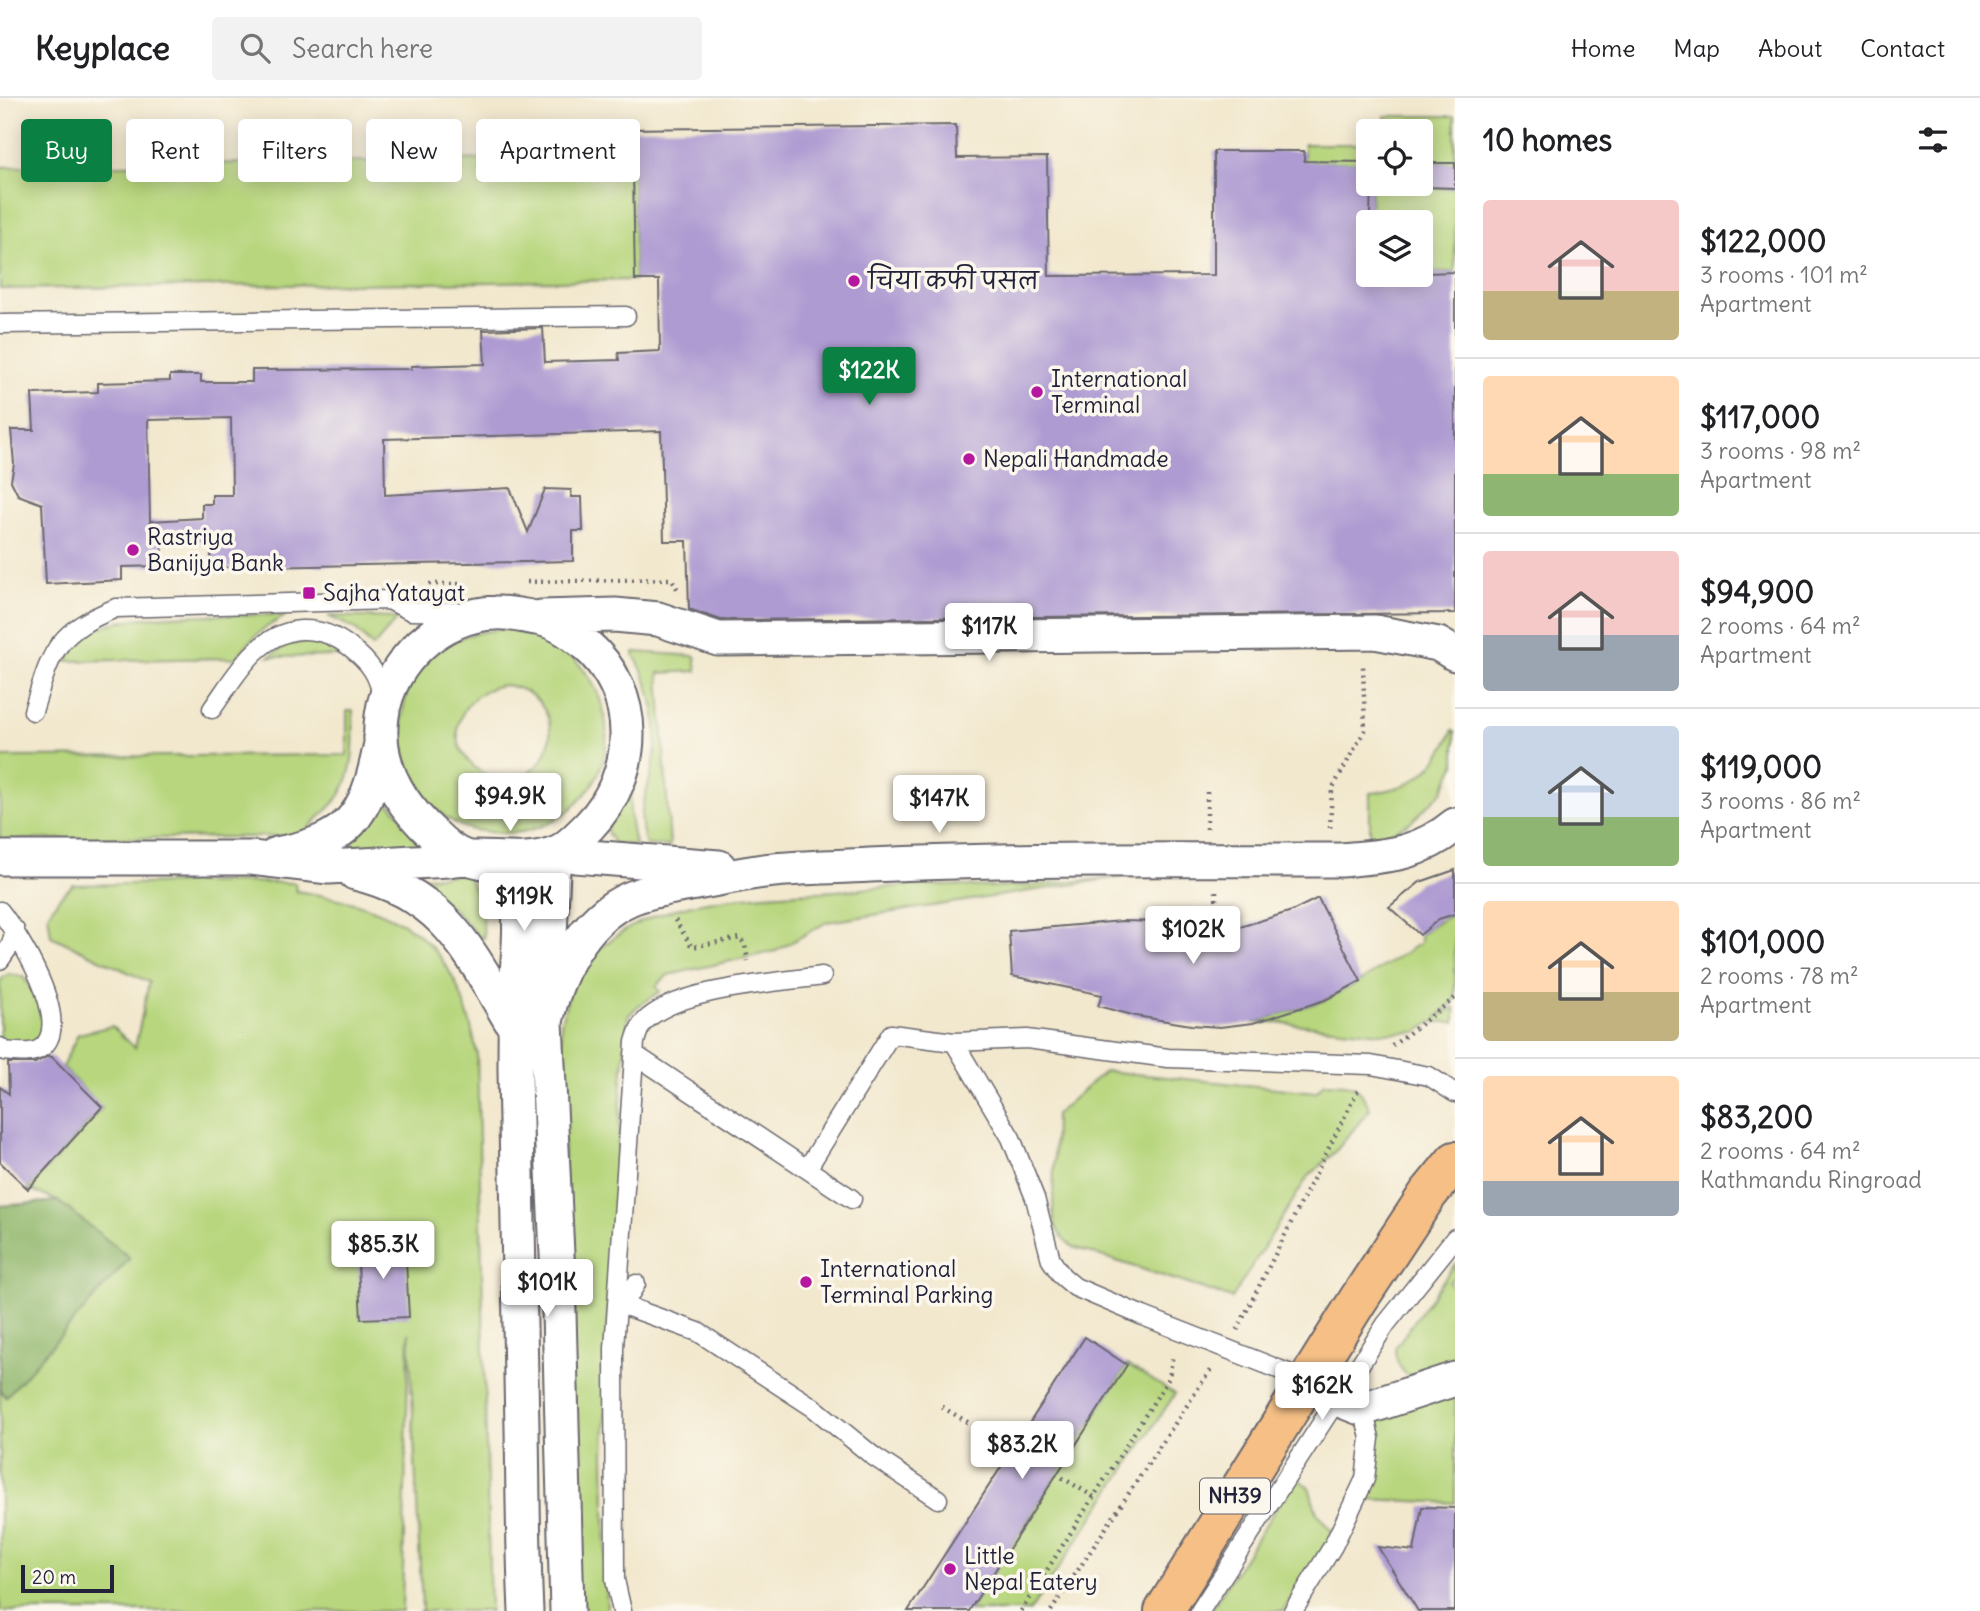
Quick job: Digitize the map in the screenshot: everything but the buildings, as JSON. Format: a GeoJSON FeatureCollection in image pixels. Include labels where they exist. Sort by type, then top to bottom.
{"type":"FeatureCollection","features":[{"type":"Feature","properties":{"kind":"highway","name":"NH39"},"geometry":{"type":"LineString","coordinates":[[1164,1611],[1335,1396],[1428,1194],[1455,1161]]}},
{"type":"Feature","properties":{"kind":"street"},"geometry":{"type":"LineString","coordinates":[[251,859],[308,848],[326,841],[344,829],[356,816],[366,800],[374,777],[380,746],[382,710],[394,678],[419,645],[437,631],[478,615],[498,612],[535,618],[562,627],[597,655],[618,691],[625,714],[626,752],[622,774],[603,811],[558,852],[530,1025],[526,1611]]}},
{"type":"Feature","properties":{"kind":"street"},"geometry":{"type":"LineString","coordinates":[[535,618],[615,615],[658,619],[718,639],[1368,632],[1438,644],[1455,653]]}},
{"type":"Feature","properties":{"kind":"street"},"geometry":{"type":"LineString","coordinates":[[380,746],[395,790],[421,823],[464,857],[503,868],[510,878],[518,902],[558,1275],[567,1611]]}},
{"type":"Feature","properties":{"kind":"street"},"geometry":{"type":"LineString","coordinates":[[329,867],[464,857],[518,860],[558,852],[630,861],[772,870],[971,861],[1341,860],[1392,856],[1424,847],[1455,825]]}},
{"type":"Feature","properties":{"kind":"street"},"geometry":{"type":"LineString","coordinates":[[0,858],[251,859],[329,867],[389,883],[429,906],[448,923],[530,1025]]}},
{"type":"Feature","properties":{"kind":"street"},"geometry":{"type":"LineString","coordinates":[[530,1025],[551,998],[568,963],[592,927],[609,911],[628,899],[656,891],[772,870]]}},
{"type":"Feature","properties":{"kind":"street"},"geometry":{"type":"LineString","coordinates":[[1335,1396],[1455,1379]]}},
{"type":"Feature","properties":{"kind":"lane"},"geometry":{"type":"LineString","coordinates":[[0,324],[626,316]]}},
{"type":"Feature","properties":{"kind":"lane"},"geometry":{"type":"LineString","coordinates":[[33,711],[50,657],[65,637],[90,618],[116,608],[389,600],[411,611],[498,612]]}},
{"type":"Feature","properties":{"kind":"lane"},"geometry":{"type":"LineString","coordinates":[[212,709],[257,649],[283,632],[312,630],[335,637],[369,665],[378,678],[382,710]]}},
{"type":"Feature","properties":{"kind":"lane"},"geometry":{"type":"LineString","coordinates":[[0,911],[15,930],[48,999],[51,1027],[46,1043],[39,1050],[4,1051],[0,1046]]}},
{"type":"Feature","properties":{"kind":"lane"},"geometry":{"type":"LineString","coordinates":[[0,960],[11,944],[15,930]]}},
{"type":"Feature","properties":{"kind":"lane"},"geometry":{"type":"LineString","coordinates":[[622,1611],[615,1580],[614,1348],[635,1042],[642,1024],[662,1008],[689,996],[822,975]]}},
{"type":"Feature","properties":{"kind":"lane"},"geometry":{"type":"LineString","coordinates":[[807,1169],[891,1034],[954,1042],[1027,1039],[1168,1058],[1371,1065],[1429,1076],[1455,1093]]}},
{"type":"Feature","properties":{"kind":"lane"},"geometry":{"type":"LineString","coordinates":[[954,1042],[1011,1138],[1035,1198],[1051,1260],[1062,1276],[1075,1287],[1335,1396],[1370,1438],[1365,1479],[1333,1546],[1293,1611]]}},
{"type":"Feature","properties":{"kind":"lane"},"geometry":{"type":"LineString","coordinates":[[634,1054],[852,1199]]}},
{"type":"Feature","properties":{"kind":"lane"},"geometry":{"type":"LineString","coordinates":[[1200,1611],[1335,1396],[1385,1324],[1455,1238]]}},
{"type":"Feature","properties":{"kind":"lane"},"geometry":{"type":"LineString","coordinates":[[636,1284],[624,1305],[698,1332],[814,1408],[873,1456],[938,1499]]}},
{"type":"Feature","properties":{"kind":"path"},"geometry":{"type":"LineString","coordinates":[[1317,828],[1331,828],[1332,789],[1365,730],[1363,656]]}},
{"type":"Feature","properties":{"kind":"path"},"geometry":{"type":"LineString","coordinates":[[1207,790],[1207,828],[1221,828]]}},
{"type":"Feature","properties":{"kind":"path"},"geometry":{"type":"LineString","coordinates":[[673,916],[692,947],[740,938]]}},
{"type":"Feature","properties":{"kind":"path"},"geometry":{"type":"LineString","coordinates":[[1052,1611],[1240,1324],[1371,1065],[1404,1035],[1455,998]]}},
{"type":"Feature","properties":{"kind":"path"},"geometry":{"type":"LineString","coordinates":[[1021,1611],[1169,1378],[1172,1355],[1190,1335]]}},
{"type":"Feature","properties":{"kind":"path"},"geometry":{"type":"LineString","coordinates":[[942,1407],[1013,1449]]}},
{"type":"Feature","properties":{"kind":"path"},"geometry":{"type":"LineString","coordinates":[[1056,1474],[1094,1497]]}},
{"type":"Feature","properties":{"kind":"green space"},"geometry":{"type":"Polygon","coordinates":[[[1385,116],[1455,116],[1455,163],[1433,163],[1433,119],[1385,119],[1385,116]]]}},
{"type":"Feature","properties":{"kind":"green space"},"geometry":{"type":"Polygon","coordinates":[[[1304,144],[1356,144],[1356,162],[1323,162],[1305,274],[1304,144]]]}},
{"type":"Feature","properties":{"kind":"green space"},"geometry":{"type":"Polygon","coordinates":[[[476,159],[476,182],[633,182],[635,280],[0,289],[0,167],[21,167],[21,182],[112,182],[112,165],[126,165],[126,182],[224,182],[224,163],[238,163],[238,182],[352,182],[352,161],[366,161],[366,182],[462,182],[462,160],[476,159]]]}},
{"type":"Feature","properties":{"kind":"green space"},"geometry":{"type":"Polygon","coordinates":[[[1433,188],[1455,188],[1455,272],[1433,272],[1433,210],[1371,210],[1371,196],[1433,196],[1433,188]]]}},
{"type":"Feature","properties":{"kind":"green space"},"geometry":{"type":"Polygon","coordinates":[[[285,616],[260,632],[236,658],[66,661],[79,644],[95,630],[133,619],[285,616]]]}},
{"type":"Feature","properties":{"kind":"green space"},"geometry":{"type":"Polygon","coordinates":[[[328,616],[398,618],[373,647],[354,628],[328,616]]]}},
{"type":"Feature","properties":{"kind":"green space"},"geometry":{"type":"Polygon","coordinates":[[[511,629],[544,640],[573,658],[586,672],[595,688],[606,724],[603,760],[586,793],[560,817],[527,831],[515,833],[468,828],[457,824],[436,809],[419,789],[408,765],[402,740],[402,714],[408,689],[421,667],[440,648],[456,639],[511,629]],[[506,685],[493,687],[482,693],[464,710],[459,721],[460,746],[466,758],[478,770],[497,778],[521,775],[536,766],[546,753],[550,737],[549,720],[541,705],[527,692],[506,685]]]}},
{"type":"Feature","properties":{"kind":"green space"},"geometry":{"type":"Polygon","coordinates":[[[317,643],[345,656],[269,657],[289,644],[317,643]]]}},
{"type":"Feature","properties":{"kind":"green space"},"geometry":{"type":"Polygon","coordinates":[[[634,652],[695,656],[697,671],[659,673],[670,846],[646,845],[643,834],[642,815],[655,756],[656,726],[647,682],[634,652]]]}},
{"type":"Feature","properties":{"kind":"green space"},"geometry":{"type":"Polygon","coordinates":[[[628,668],[639,697],[645,737],[630,802],[635,845],[614,843],[607,832],[628,668]]]}},
{"type":"Feature","properties":{"kind":"green space"},"geometry":{"type":"Polygon","coordinates":[[[347,711],[353,711],[354,735],[350,771],[334,803],[304,836],[0,840],[0,757],[347,755],[347,711]]]}},
{"type":"Feature","properties":{"kind":"green space"},"geometry":{"type":"Polygon","coordinates":[[[1453,730],[1455,766],[1442,792],[1411,822],[1392,832],[1370,837],[1370,793],[1399,787],[1421,775],[1439,756],[1453,730]]]}},
{"type":"Feature","properties":{"kind":"green space"},"geometry":{"type":"Polygon","coordinates":[[[383,797],[432,848],[338,851],[383,797]]]}},
{"type":"Feature","properties":{"kind":"green space"},"geometry":{"type":"Polygon","coordinates":[[[467,874],[481,903],[484,938],[479,937],[456,911],[411,878],[467,874]]]}},
{"type":"Feature","properties":{"kind":"green space"},"geometry":{"type":"Polygon","coordinates":[[[1122,877],[827,922],[776,951],[668,975],[656,986],[660,992],[628,1016],[608,1329],[604,1456],[607,1611],[574,1611],[561,1022],[580,970],[608,942],[634,925],[662,913],[725,899],[934,885],[1000,887],[1122,877]]]}},
{"type":"Feature","properties":{"kind":"green space"},"geometry":{"type":"Polygon","coordinates":[[[295,883],[296,891],[368,907],[396,920],[420,936],[440,956],[455,982],[468,1015],[477,1054],[490,1611],[420,1611],[409,1332],[402,1611],[0,1611],[0,1390],[6,1397],[58,1201],[28,1189],[102,1108],[62,1067],[78,1034],[112,1026],[135,1048],[149,982],[51,936],[48,914],[73,885],[295,883]]]}},
{"type":"Feature","properties":{"kind":"green space"},"geometry":{"type":"Polygon","coordinates":[[[1455,914],[1455,1000],[1436,1018],[1455,1007],[1455,1022],[1432,1022],[1417,1032],[1381,1033],[1272,1022],[1253,1023],[1325,1000],[1361,981],[1420,943],[1420,935],[1432,925],[1455,914]]]}},
{"type":"Feature","properties":{"kind":"green space"},"geometry":{"type":"Polygon","coordinates":[[[9,974],[23,977],[28,983],[42,1016],[42,1033],[39,1040],[24,1048],[1,1040],[0,1036],[0,982],[9,974]]]}},
{"type":"Feature","properties":{"kind":"green space"},"geometry":{"type":"Polygon","coordinates":[[[1105,1071],[1316,1092],[1324,1083],[1348,1085],[1357,1089],[1370,1109],[1335,1152],[1307,1178],[1232,1298],[1073,1247],[1058,1232],[1053,1211],[1055,1115],[1105,1071]]]}},
{"type":"Feature","properties":{"kind":"green space"},"geometry":{"type":"Polygon","coordinates":[[[58,1201],[130,1258],[6,1397],[0,1390],[0,1206],[58,1201]]]}},
{"type":"Feature","properties":{"kind":"green space"},"geometry":{"type":"Polygon","coordinates":[[[1455,1264],[1455,1277],[1449,1282],[1455,1290],[1455,1370],[1411,1379],[1399,1366],[1395,1348],[1455,1264]]]}},
{"type":"Feature","properties":{"kind":"green space"},"geometry":{"type":"Polygon","coordinates":[[[1127,1365],[1175,1394],[1030,1611],[969,1611],[1127,1365]]]}},
{"type":"Feature","properties":{"kind":"green space"},"geometry":{"type":"Polygon","coordinates":[[[1455,1389],[1455,1503],[1365,1499],[1372,1462],[1369,1411],[1455,1389]]]}},
{"type":"Feature","properties":{"kind":"green space"},"geometry":{"type":"Polygon","coordinates":[[[1296,1477],[1309,1487],[1317,1513],[1334,1534],[1283,1611],[1210,1611],[1296,1477]]]}},
{"type":"Feature","properties":{"kind":"place","name":"चिया कफी पसल"},"geometry":{"type":"Point","coordinates":[854,281]}},
{"type":"Feature","properties":{"kind":"place","name":"International Terminal"},"geometry":{"type":"Point","coordinates":[1037,392]}},
{"type":"Feature","properties":{"kind":"place","name":"Nepali Handmade"},"geometry":{"type":"Point","coordinates":[969,459]}},
{"type":"Feature","properties":{"kind":"place","name":"Rastriya Banijya Bank"},"geometry":{"type":"Point","coordinates":[133,550]}},
{"type":"Feature","properties":{"kind":"place","name":"Sajha Yatayat"},"geometry":{"type":"Point","coordinates":[309,593]}},
{"type":"Feature","properties":{"kind":"place","name":"International Terminal Parking"},"geometry":{"type":"Point","coordinates":[806,1282]}},
{"type":"Feature","properties":{"kind":"place","name":"Little Nepal Eatery"},"geometry":{"type":"Point","coordinates":[950,1569]}}]}
